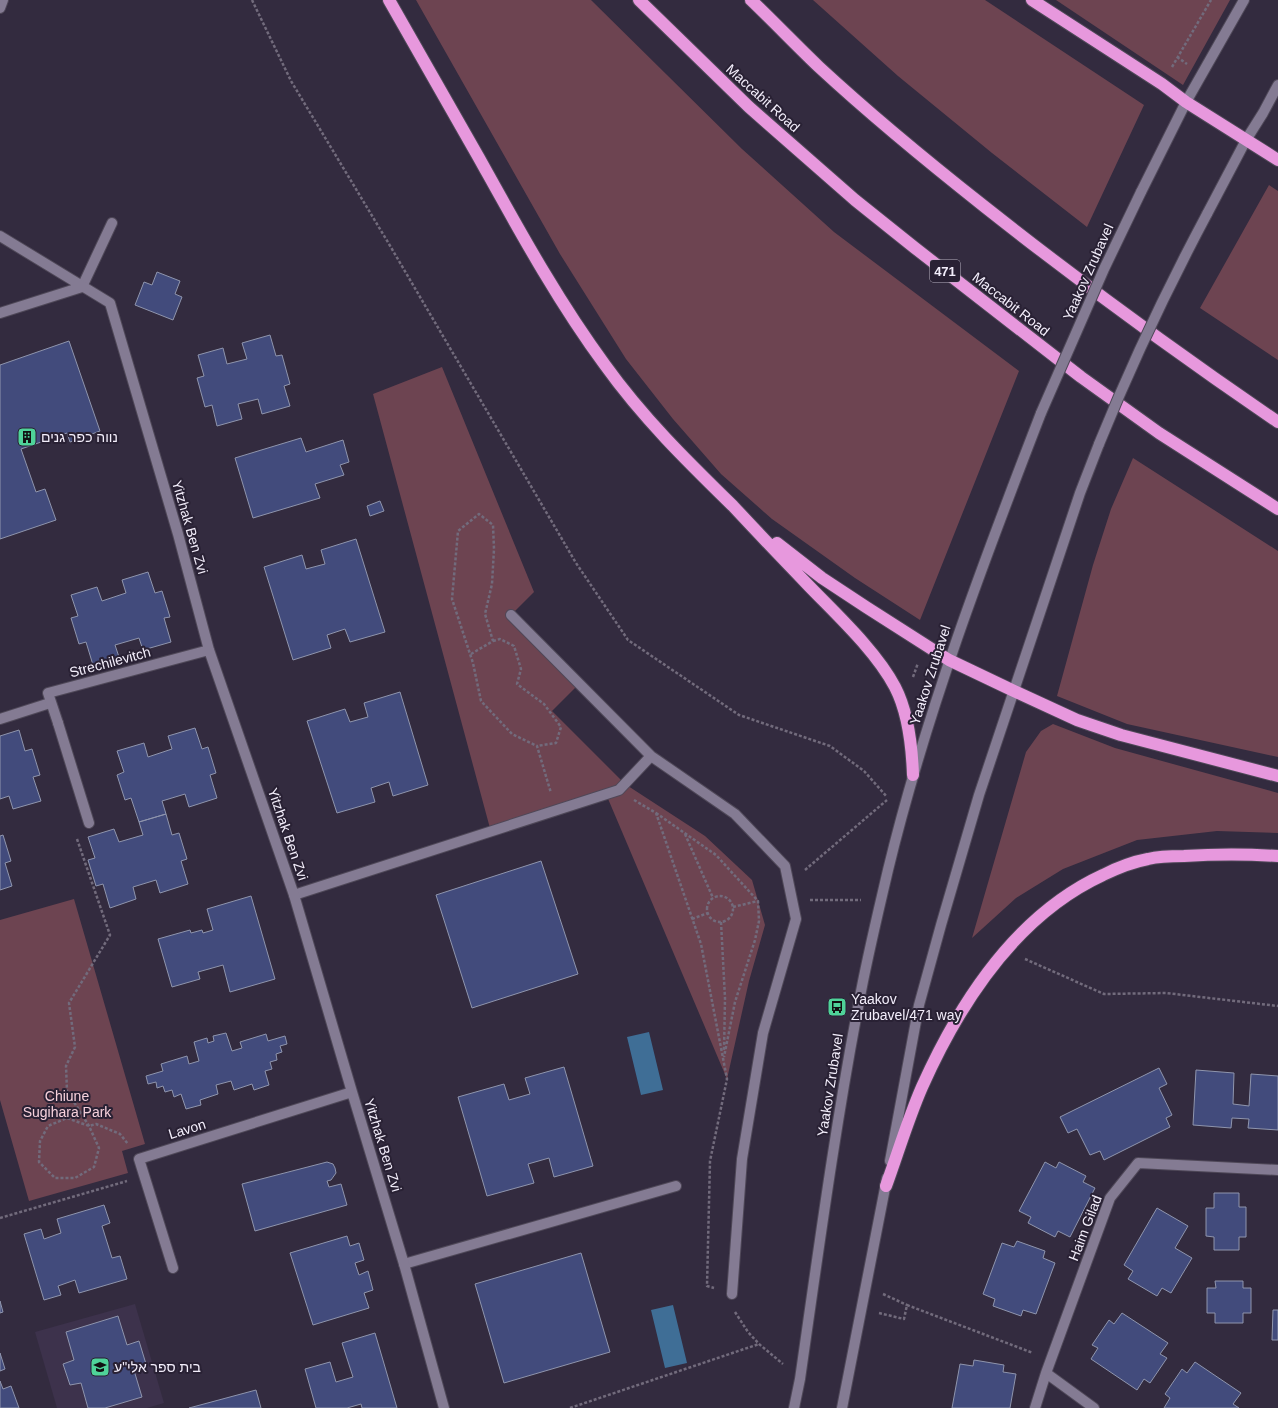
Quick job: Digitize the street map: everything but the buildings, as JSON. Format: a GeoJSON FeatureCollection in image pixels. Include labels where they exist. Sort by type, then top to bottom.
{"type":"FeatureCollection","features":[{"type":"Feature","properties":{"kind":"highway"},"geometry":{"type":"LineString","coordinates":[[389,0],[532,254],[587,341],[632,401],[663,437],[734,508],[864,645],[887,673],[896,689],[903,709],[912,753],[913,775]]}},
{"type":"Feature","properties":{"kind":"highway","name":"Maccabit Road"},"geometry":{"type":"LineString","coordinates":[[639,0],[700,62],[749,107],[855,200],[915,248],[1081,377],[1147,424],[1278,509]]}},
{"type":"Feature","properties":{"kind":"highway"},"geometry":{"type":"LineString","coordinates":[[751,0],[820,67],[890,130],[944,175],[1038,250],[1122,312],[1278,422]]}},
{"type":"Feature","properties":{"kind":"highway"},"geometry":{"type":"LineString","coordinates":[[1032,0],[1162,84],[1186,102],[1278,160]]}},
{"type":"Feature","properties":{"kind":"highway"},"geometry":{"type":"LineString","coordinates":[[734,508],[822,578],[949,660],[1014,692],[1077,720],[1120,735],[1278,776]]}},
{"type":"Feature","properties":{"kind":"highway"},"geometry":{"type":"LineString","coordinates":[[886,1186],[922,1088],[953,1025],[971,995],[1006,950],[1028,926],[1054,903],[1085,883],[1119,867],[1148,859],[1169,856],[1215,854],[1278,856]]}},
{"type":"Feature","properties":{"kind":"main road"},"geometry":{"type":"LineString","coordinates":[[0,8],[3,0]]}},
{"type":"Feature","properties":{"kind":"main road","name":"Yaakov Zrubavel"},"geometry":{"type":"LineString","coordinates":[[794,1408],[800,1380],[830,1173],[859,1001],[888,869],[913,775],[949,660],[1008,496],[1104,269],[1186,102],[1244,0]]}},
{"type":"Feature","properties":{"kind":"main road"},"geometry":{"type":"LineString","coordinates":[[842,1408],[886,1186],[919,1005],[979,795],[1080,493],[1123,384],[1178,269],[1246,140],[1278,85]]}},
{"type":"Feature","properties":{"kind":"main road"},"geometry":{"type":"LineString","coordinates":[[0,313],[82,287],[112,223]]}},
{"type":"Feature","properties":{"kind":"main road","name":"Yitzhak Ben Zvi"},"geometry":{"type":"LineString","coordinates":[[0,236],[110,303],[178,534],[209,650],[294,895],[404,1264],[444,1408]]}},
{"type":"Feature","properties":{"kind":"main road"},"geometry":{"type":"LineString","coordinates":[[511,615],[651,756],[735,814],[785,866],[796,919],[762,1033],[742,1159],[732,1294]]}},
{"type":"Feature","properties":{"kind":"main road","name":"Strechilevitch"},"geometry":{"type":"LineString","coordinates":[[50,702],[48,693],[209,650]]}},
{"type":"Feature","properties":{"kind":"main road"},"geometry":{"type":"LineString","coordinates":[[0,719],[50,702],[58,723],[88,823]]}},
{"type":"Feature","properties":{"kind":"main road"},"geometry":{"type":"LineString","coordinates":[[294,895],[618,790],[651,756]]}},
{"type":"Feature","properties":{"kind":"main road","name":"Lavon"},"geometry":{"type":"LineString","coordinates":[[139,1159],[352,1092]]}},
{"type":"Feature","properties":{"kind":"main road"},"geometry":{"type":"LineString","coordinates":[[139,1159],[173,1268]]}},
{"type":"Feature","properties":{"kind":"main road","name":"Haim Gilad"},"geometry":{"type":"LineString","coordinates":[[1035,1408],[1046,1373],[1110,1198],[1138,1163],[1278,1170]]}},
{"type":"Feature","properties":{"kind":"main road"},"geometry":{"type":"LineString","coordinates":[[404,1264],[676,1186]]}},
{"type":"Feature","properties":{"kind":"main road"},"geometry":{"type":"LineString","coordinates":[[1046,1373],[1094,1408]]}},
{"type":"Feature","properties":{"kind":"path"},"geometry":{"type":"LineString","coordinates":[[252,0],[291,81],[389,244],[576,563],[628,640],[739,715],[830,746],[864,771],[889,799],[788,884]]}},
{"type":"Feature","properties":{"kind":"path"},"geometry":{"type":"LineString","coordinates":[[1162,84],[1211,0]]}},
{"type":"Feature","properties":{"kind":"path"},"geometry":{"type":"LineString","coordinates":[[471,654],[493,641],[500,639],[514,646],[522,669],[517,684],[544,704],[560,727],[556,743],[537,746],[512,734],[481,700],[471,654],[452,599],[458,531],[479,514],[493,524],[494,549],[492,584],[485,614],[493,641]]}},
{"type":"Feature","properties":{"kind":"path"},"geometry":{"type":"LineString","coordinates":[[537,746],[556,811]]}},
{"type":"Feature","properties":{"kind":"path"},"geometry":{"type":"LineString","coordinates":[[618,790],[656,813],[716,855],[758,901],[759,921],[735,1002],[724,1059]]}},
{"type":"Feature","properties":{"kind":"path"},"geometry":{"type":"LineString","coordinates":[[656,813],[700,944],[728,1079],[710,1161],[707,1286],[732,1294],[735,1312],[748,1332],[759,1344],[800,1380]]}},
{"type":"Feature","properties":{"kind":"path"},"geometry":{"type":"LineString","coordinates":[[88,823],[73,827],[110,935],[69,1003],[75,1047],[66,1066],[66,1072],[67,1091],[89,1126],[99,1148],[94,1166],[75,1178],[55,1178],[39,1162],[40,1141],[48,1126],[67,1118],[89,1126],[96,1124],[120,1134],[139,1159]]}},
{"type":"Feature","properties":{"kind":"path"},"geometry":{"type":"LineString","coordinates":[[685,833],[713,898]]}},
{"type":"Feature","properties":{"kind":"path"},"geometry":{"type":"LineString","coordinates":[[725,896],[732,903],[733,911],[729,919],[721,922],[713,920],[708,913],[708,905],[713,898],[725,896]]}},
{"type":"Feature","properties":{"kind":"path"},"geometry":{"type":"LineString","coordinates":[[792,900],[861,900]]}},
{"type":"Feature","properties":{"kind":"path"},"geometry":{"type":"LineString","coordinates":[[733,907],[758,901]]}},
{"type":"Feature","properties":{"kind":"path"},"geometry":{"type":"LineString","coordinates":[[692,919],[708,913]]}},
{"type":"Feature","properties":{"kind":"path"},"geometry":{"type":"LineString","coordinates":[[721,922],[725,998],[724,1059]]}},
{"type":"Feature","properties":{"kind":"path"},"geometry":{"type":"LineString","coordinates":[[1006,950],[1104,994],[1166,993],[1278,1006]]}},
{"type":"Feature","properties":{"kind":"path"},"geometry":{"type":"LineString","coordinates":[[0,1218],[145,1176]]}},
{"type":"Feature","properties":{"kind":"path"},"geometry":{"type":"LineString","coordinates":[[866,1287],[907,1305],[1051,1360]]}},
{"type":"Feature","properties":{"kind":"path"},"geometry":{"type":"LineString","coordinates":[[862,1309],[904,1319],[907,1305]]}},
{"type":"Feature","properties":{"kind":"path"},"geometry":{"type":"LineString","coordinates":[[570,1408],[759,1344]]}},
{"type":"Feature","properties":{"kind":"shaded area","name":"בית ספר אלי\"ע"},"geometry":{"type":"Polygon","coordinates":[[[135,1304],[164,1403],[147,1408],[57,1408],[35,1332],[135,1304]]]}},
{"type":"Feature","properties":{"kind":"green space"},"geometry":{"type":"Polygon","coordinates":[[[416,0],[591,0],[742,149],[834,232],[1019,371],[920,620],[855,578],[772,519],[721,474],[673,419],[626,359],[560,254],[416,0]]]}},
{"type":"Feature","properties":{"kind":"green space"},"geometry":{"type":"Polygon","coordinates":[[[813,0],[985,0],[1144,105],[1087,227],[992,153],[898,76],[813,0]]]}},
{"type":"Feature","properties":{"kind":"green space"},"geometry":{"type":"Polygon","coordinates":[[[1056,0],[1230,0],[1183,85],[1056,0]]]}},
{"type":"Feature","properties":{"kind":"green space"},"geometry":{"type":"Polygon","coordinates":[[[1269,185],[1278,191],[1278,360],[1200,308],[1269,185]]]}},
{"type":"Feature","properties":{"kind":"green space"},"geometry":{"type":"Polygon","coordinates":[[[442,367],[534,592],[511,615],[579,684],[552,711],[625,784],[705,836],[752,880],[765,925],[749,981],[727,1079],[606,794],[491,832],[373,394],[442,367]]]}},
{"type":"Feature","properties":{"kind":"green space"},"geometry":{"type":"Polygon","coordinates":[[[1133,458],[1278,551],[1278,757],[1127,724],[1057,696],[1093,565],[1111,509],[1133,458]]]}},
{"type":"Feature","properties":{"kind":"green space"},"geometry":{"type":"Polygon","coordinates":[[[1053,724],[1115,748],[1278,793],[1278,833],[1217,831],[1137,840],[1063,869],[1016,898],[972,938],[1026,752],[1041,731],[1053,724]]]}},
{"type":"Feature","properties":{"kind":"green space","name":"Chiune Sugihara Park"},"geometry":{"type":"Polygon","coordinates":[[[74,899],[145,1144],[122,1151],[128,1173],[29,1201],[0,1100],[0,920],[74,899]]]}},
{"type":"Feature","properties":{"kind":"water"},"geometry":{"type":"Polygon","coordinates":[[[649,1032],[663,1090],[641,1095],[627,1037],[649,1032]]]}},
{"type":"Feature","properties":{"kind":"water"},"geometry":{"type":"Polygon","coordinates":[[[673,1305],[687,1363],[665,1368],[651,1310],[673,1305]]]}},
{"type":"Feature","properties":{"kind":"place","name":"נווה כפר גנים"},"geometry":{"type":"Point","coordinates":[27,437]}},
{"type":"Feature","properties":{"kind":"place","name":"Yaakov Zrubavel/471 way"},"geometry":{"type":"Point","coordinates":[837,1007]}},
{"type":"Feature","properties":{"kind":"place","name":"בית ספר אלי\"ע"},"geometry":{"type":"Point","coordinates":[100,1367]}}]}
